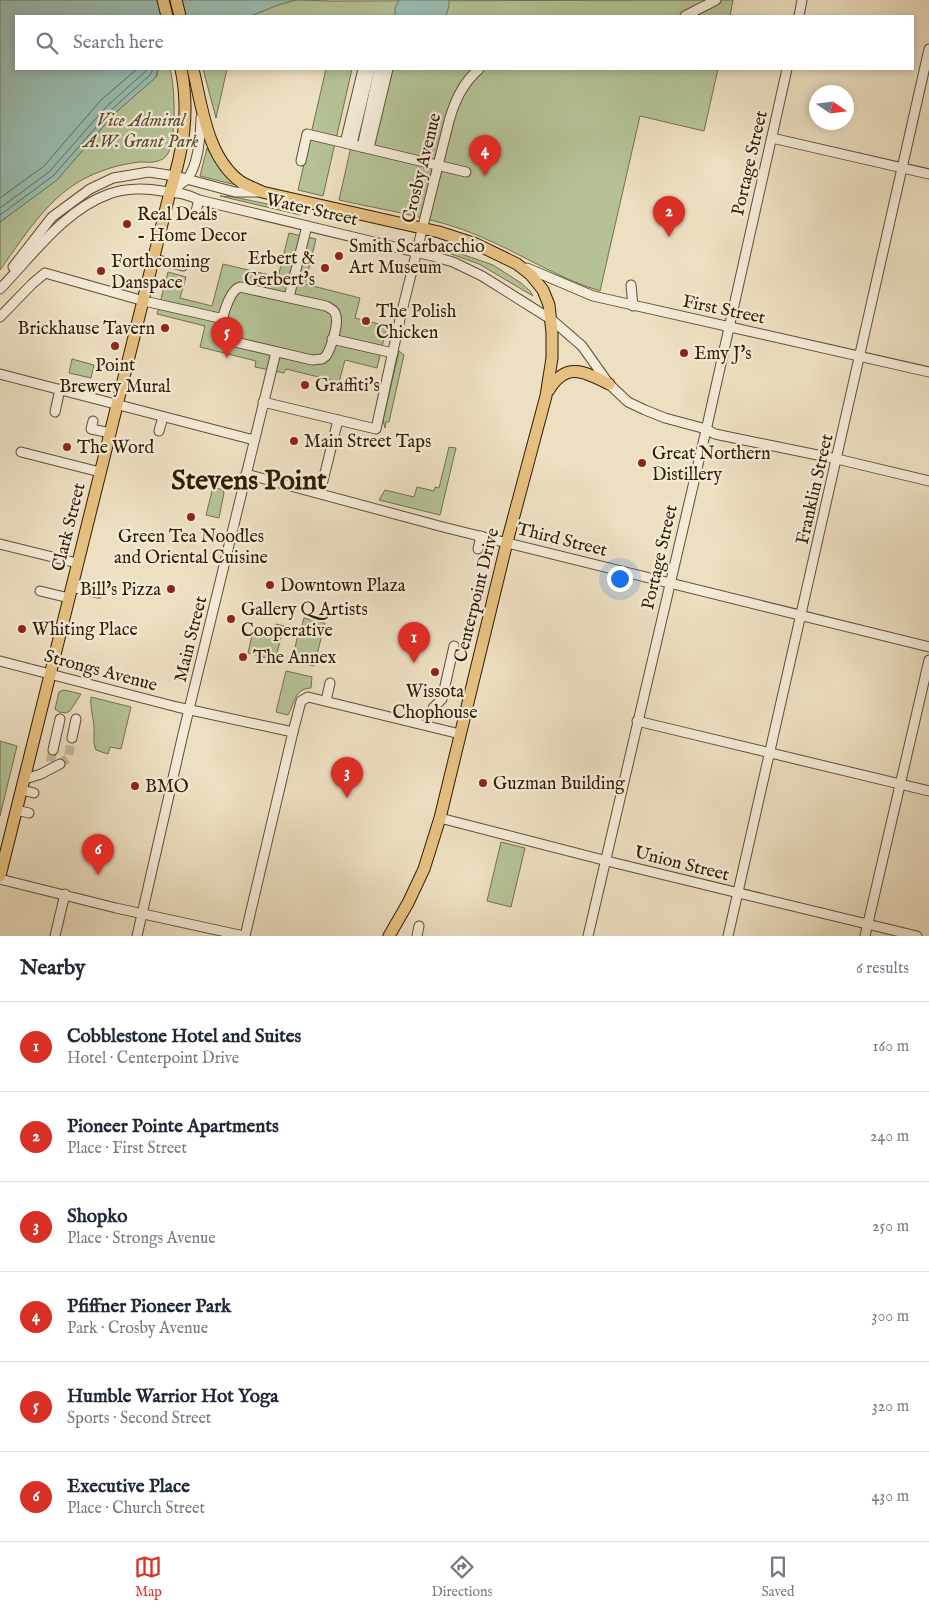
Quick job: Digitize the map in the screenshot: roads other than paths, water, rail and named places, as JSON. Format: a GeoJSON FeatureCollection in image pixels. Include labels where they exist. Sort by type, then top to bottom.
{"type":"FeatureCollection","features":[{"type":"Feature","properties":{"kind":"main road"},"geometry":{"type":"LineString","coordinates":[[162,0],[167,15]]}},
{"type":"Feature","properties":{"kind":"main road"},"geometry":{"type":"LineString","coordinates":[[176,0],[180,15]]}},
{"type":"Feature","properties":{"kind":"main road","name":"Clark Street"},"geometry":{"type":"LineString","coordinates":[[0,877],[170,192],[181,177],[186,100],[181,70]]}},
{"type":"Feature","properties":{"kind":"main road"},"geometry":{"type":"LineString","coordinates":[[193,70],[213,144],[220,158],[242,182],[262,192]]}},
{"type":"Feature","properties":{"kind":"main road","name":"Water Street"},"geometry":{"type":"LineString","coordinates":[[262,192],[462,239],[517,264]]}},
{"type":"Feature","properties":{"kind":"main road","name":"Centerpoint Drive"},"geometry":{"type":"LineString","coordinates":[[390,936],[424,869],[440,818],[507,542],[546,396],[552,358],[550,305],[543,290],[531,275],[517,264]]}},
{"type":"Feature","properties":{"kind":"main road"},"geometry":{"type":"LineString","coordinates":[[546,396],[560,375],[572,371],[589,374],[609,384]]}},
{"type":"Feature","properties":{"kind":"street"},"geometry":{"type":"LineString","coordinates":[[687,15],[716,0]]}},
{"type":"Feature","properties":{"kind":"street"},"geometry":{"type":"LineString","coordinates":[[799,15],[802,0]]}},
{"type":"Feature","properties":{"kind":"street","name":"Franklin Street"},"geometry":{"type":"LineString","coordinates":[[728,936],[929,49]]}},
{"type":"Feature","properties":{"kind":"street"},"geometry":{"type":"LineString","coordinates":[[357,146],[365,70]]}},
{"type":"Feature","properties":{"kind":"street"},"geometry":{"type":"LineString","coordinates":[[357,146],[370,70]]}},
{"type":"Feature","properties":{"kind":"street"},"geometry":{"type":"LineString","coordinates":[[357,146],[375,70]]}},
{"type":"Feature","properties":{"kind":"street"},"geometry":{"type":"LineString","coordinates":[[357,146],[379,70]]}},
{"type":"Feature","properties":{"kind":"street"},"geometry":{"type":"LineString","coordinates":[[357,146],[383,70]]}},
{"type":"Feature","properties":{"kind":"street"},"geometry":{"type":"LineString","coordinates":[[357,146],[388,70]]}},
{"type":"Feature","properties":{"kind":"street","name":"Crosby Avenue"},"geometry":{"type":"LineString","coordinates":[[338,420],[376,428],[438,164],[454,104],[475,70]]}},
{"type":"Feature","properties":{"kind":"street","name":"Portage Street"},"geometry":{"type":"LineString","coordinates":[[588,936],[604,860],[706,429],[787,70]]}},
{"type":"Feature","properties":{"kind":"street"},"geometry":{"type":"LineString","coordinates":[[181,177],[192,168],[201,135],[201,99]]}},
{"type":"Feature","properties":{"kind":"street"},"geometry":{"type":"LineString","coordinates":[[301,161],[307,134],[466,172]]}},
{"type":"Feature","properties":{"kind":"street"},"geometry":{"type":"LineString","coordinates":[[772,138],[929,174]]}},
{"type":"Feature","properties":{"kind":"street","name":"Water Street"},"geometry":{"type":"LineString","coordinates":[[0,287],[52,217],[90,189],[113,178],[149,172],[181,177],[235,192],[262,192]]}},
{"type":"Feature","properties":{"kind":"street","name":"Water Street"},"geometry":{"type":"LineString","coordinates":[[0,287],[61,226],[90,203],[111,193],[143,189],[187,194],[199,200],[224,207],[418,252],[467,268],[552,320],[582,346],[609,384],[628,402],[644,410],[706,429],[716,434],[837,459],[929,481]]}},
{"type":"Feature","properties":{"kind":"street"},"geometry":{"type":"LineString","coordinates":[[196,211],[199,200]]}},
{"type":"Feature","properties":{"kind":"street"},"geometry":{"type":"LineString","coordinates":[[222,218],[224,207]]}},
{"type":"Feature","properties":{"kind":"street"},"geometry":{"type":"LineString","coordinates":[[289,297],[307,226]]}},
{"type":"Feature","properties":{"kind":"street"},"geometry":{"type":"LineString","coordinates":[[154,259],[183,266]]}},
{"type":"Feature","properties":{"kind":"street","name":"First Street"},"geometry":{"type":"LineString","coordinates":[[517,264],[582,293],[929,372]]}},
{"type":"Feature","properties":{"kind":"street"},"geometry":{"type":"LineString","coordinates":[[0,317],[45,273],[144,301],[224,319]]}},
{"type":"Feature","properties":{"kind":"street"},"geometry":{"type":"LineString","coordinates":[[631,285],[634,306]]}},
{"type":"Feature","properties":{"kind":"street"},"geometry":{"type":"LineString","coordinates":[[240,286],[289,297],[326,306],[335,313],[337,318],[326,356],[317,360],[276,352],[230,340],[226,337],[222,328],[224,319],[232,292],[240,286]]}},
{"type":"Feature","properties":{"kind":"street"},"geometry":{"type":"LineString","coordinates":[[332,339],[393,353]]}},
{"type":"Feature","properties":{"kind":"street","name":"Main Street"},"geometry":{"type":"LineString","coordinates":[[137,936],[189,709],[276,352]]}},
{"type":"Feature","properties":{"kind":"street"},"geometry":{"type":"LineString","coordinates":[[0,374],[118,405],[169,415],[254,440]]}},
{"type":"Feature","properties":{"kind":"street"},"geometry":{"type":"LineString","coordinates":[[55,412],[60,389]]}},
{"type":"Feature","properties":{"kind":"street"},"geometry":{"type":"LineString","coordinates":[[263,402],[338,420],[320,493]]}},
{"type":"Feature","properties":{"kind":"street"},"geometry":{"type":"LineString","coordinates":[[159,431],[169,415]]}},
{"type":"Feature","properties":{"kind":"street"},"geometry":{"type":"LineString","coordinates":[[93,421],[91,429],[111,433]]}},
{"type":"Feature","properties":{"kind":"street"},"geometry":{"type":"LineString","coordinates":[[21,452],[100,472]]}},
{"type":"Feature","properties":{"kind":"street","name":"Third Street"},"geometry":{"type":"LineString","coordinates":[[246,474],[481,536],[929,647]]}},
{"type":"Feature","properties":{"kind":"street"},"geometry":{"type":"LineString","coordinates":[[478,548],[481,536]]}},
{"type":"Feature","properties":{"kind":"street"},"geometry":{"type":"LineString","coordinates":[[0,544],[14,552],[77,563]]}},
{"type":"Feature","properties":{"kind":"street"},"geometry":{"type":"LineString","coordinates":[[40,591],[98,593]]}},
{"type":"Feature","properties":{"kind":"street"},"geometry":{"type":"LineString","coordinates":[[434,708],[442,699],[454,646]]}},
{"type":"Feature","properties":{"kind":"street"},"geometry":{"type":"LineString","coordinates":[[865,936],[929,660]]}},
{"type":"Feature","properties":{"kind":"street","name":"Strongs Avenue"},"geometry":{"type":"LineString","coordinates":[[0,661],[90,686],[293,732]]}},
{"type":"Feature","properties":{"kind":"street"},"geometry":{"type":"LineString","coordinates":[[326,701],[330,682]]}},
{"type":"Feature","properties":{"kind":"street"},"geometry":{"type":"LineString","coordinates":[[0,877],[142,914],[244,936],[299,707],[304,698],[312,697],[460,734]]}},
{"type":"Feature","properties":{"kind":"street"},"geometry":{"type":"LineString","coordinates":[[34,792],[23,784],[58,755],[68,721],[58,755]]}},
{"type":"Feature","properties":{"kind":"street"},"geometry":{"type":"LineString","coordinates":[[638,721],[929,791]]}},
{"type":"Feature","properties":{"kind":"street"},"geometry":{"type":"LineString","coordinates":[[16,810],[29,813]]}},
{"type":"Feature","properties":{"kind":"street","name":"Union Street"},"geometry":{"type":"LineString","coordinates":[[440,818],[917,936]]}},
{"type":"Feature","properties":{"kind":"street"},"geometry":{"type":"LineString","coordinates":[[55,936],[64,894]]}},
{"type":"Feature","properties":{"kind":"street"},"geometry":{"type":"LineString","coordinates":[[417,936],[420,926]]}},
{"type":"Feature","properties":{"kind":"water"},"geometry":{"type":"Polygon","coordinates":[[[0,0],[296,0],[253,15],[15,15],[15,70],[158,70],[154,79],[115,113],[57,180],[0,222],[0,0]]]}},
{"type":"Feature","properties":{"kind":"water"},"geometry":{"type":"Polygon","coordinates":[[[399,0],[449,0],[446,15],[395,15],[395,8],[399,0]]]}},
{"type":"Feature","properties":{"kind":"tunnel"},"geometry":{"type":"LineString","coordinates":[[60,764],[68,758],[72,738]]}},
{"type":"Feature","properties":{"kind":"tunnel"},"geometry":{"type":"LineString","coordinates":[[50,762],[53,750]]}},
{"type":"Feature","properties":{"kind":"place","name":"Pfiffner Pioneer Park"},"geometry":{"type":"Point","coordinates":[485,176]}},
{"type":"Feature","properties":{"kind":"place","name":"Real Deals - Home Decor"},"geometry":{"type":"Point","coordinates":[127,224]}},
{"type":"Feature","properties":{"kind":"place","name":"Pioneer Pointe Apartments"},"geometry":{"type":"Point","coordinates":[669,237]}},
{"type":"Feature","properties":{"kind":"place","name":"Smith Scarbacchio Art Museum"},"geometry":{"type":"Point","coordinates":[339,256]}},
{"type":"Feature","properties":{"kind":"place","name":"Erbert & Gerbert's"},"geometry":{"type":"Point","coordinates":[325,268]}},
{"type":"Feature","properties":{"kind":"place","name":"Forthcoming Danspace"},"geometry":{"type":"Point","coordinates":[101,271]}},
{"type":"Feature","properties":{"kind":"place","name":"The Polish Chicken"},"geometry":{"type":"Point","coordinates":[366,321]}},
{"type":"Feature","properties":{"kind":"place","name":"Brickhause Tavern"},"geometry":{"type":"Point","coordinates":[165,328]}},
{"type":"Feature","properties":{"kind":"place","name":"Point Brewery Mural"},"geometry":{"type":"Point","coordinates":[115,346]}},
{"type":"Feature","properties":{"kind":"place","name":"Emy J's"},"geometry":{"type":"Point","coordinates":[684,353]}},
{"type":"Feature","properties":{"kind":"place","name":"Humble Warrior Hot Yoga"},"geometry":{"type":"Point","coordinates":[227,358]}},
{"type":"Feature","properties":{"kind":"place","name":"Graffiti's"},"geometry":{"type":"Point","coordinates":[305,385]}},
{"type":"Feature","properties":{"kind":"place","name":"Main Street Taps"},"geometry":{"type":"Point","coordinates":[294,441]}},
{"type":"Feature","properties":{"kind":"place","name":"The Word"},"geometry":{"type":"Point","coordinates":[67,447]}},
{"type":"Feature","properties":{"kind":"place","name":"Great Northern Distillery"},"geometry":{"type":"Point","coordinates":[642,463]}},
{"type":"Feature","properties":{"kind":"place","name":"Green Tea Noodles and Oriental Cuisine"},"geometry":{"type":"Point","coordinates":[191,517]}},
{"type":"Feature","properties":{"kind":"place","name":"Downtown Plaza"},"geometry":{"type":"Point","coordinates":[270,585]}},
{"type":"Feature","properties":{"kind":"place","name":"Bill's Pizza"},"geometry":{"type":"Point","coordinates":[171,589]}},
{"type":"Feature","properties":{"kind":"place","name":"Gallery Q Artists Cooperative"},"geometry":{"type":"Point","coordinates":[231,619]}},
{"type":"Feature","properties":{"kind":"place","name":"Whiting Place"},"geometry":{"type":"Point","coordinates":[22,629]}},
{"type":"Feature","properties":{"kind":"place","name":"The Annex"},"geometry":{"type":"Point","coordinates":[243,657]}},
{"type":"Feature","properties":{"kind":"place","name":"Cobblestone Hotel and Suites"},"geometry":{"type":"Point","coordinates":[414,663]}},
{"type":"Feature","properties":{"kind":"place","name":"Wissota Chophouse"},"geometry":{"type":"Point","coordinates":[435,672]}},
{"type":"Feature","properties":{"kind":"place","name":"Guzman Building"},"geometry":{"type":"Point","coordinates":[483,783]}},
{"type":"Feature","properties":{"kind":"place","name":"BMO"},"geometry":{"type":"Point","coordinates":[135,786]}},
{"type":"Feature","properties":{"kind":"place","name":"Shopko"},"geometry":{"type":"Point","coordinates":[347,798]}},
{"type":"Feature","properties":{"kind":"place","name":"Executive Place"},"geometry":{"type":"Point","coordinates":[98,875]}},
{"type":"Feature","properties":{"kind":"district","name":"Stevens Point"},"geometry":{"type":"Point","coordinates":[249,479]}},
{"type":"Feature","properties":{"kind":"park label","name":"Vice Admiral A.W. Grant Park"},"geometry":{"type":"Point","coordinates":[141,130]}}]}
